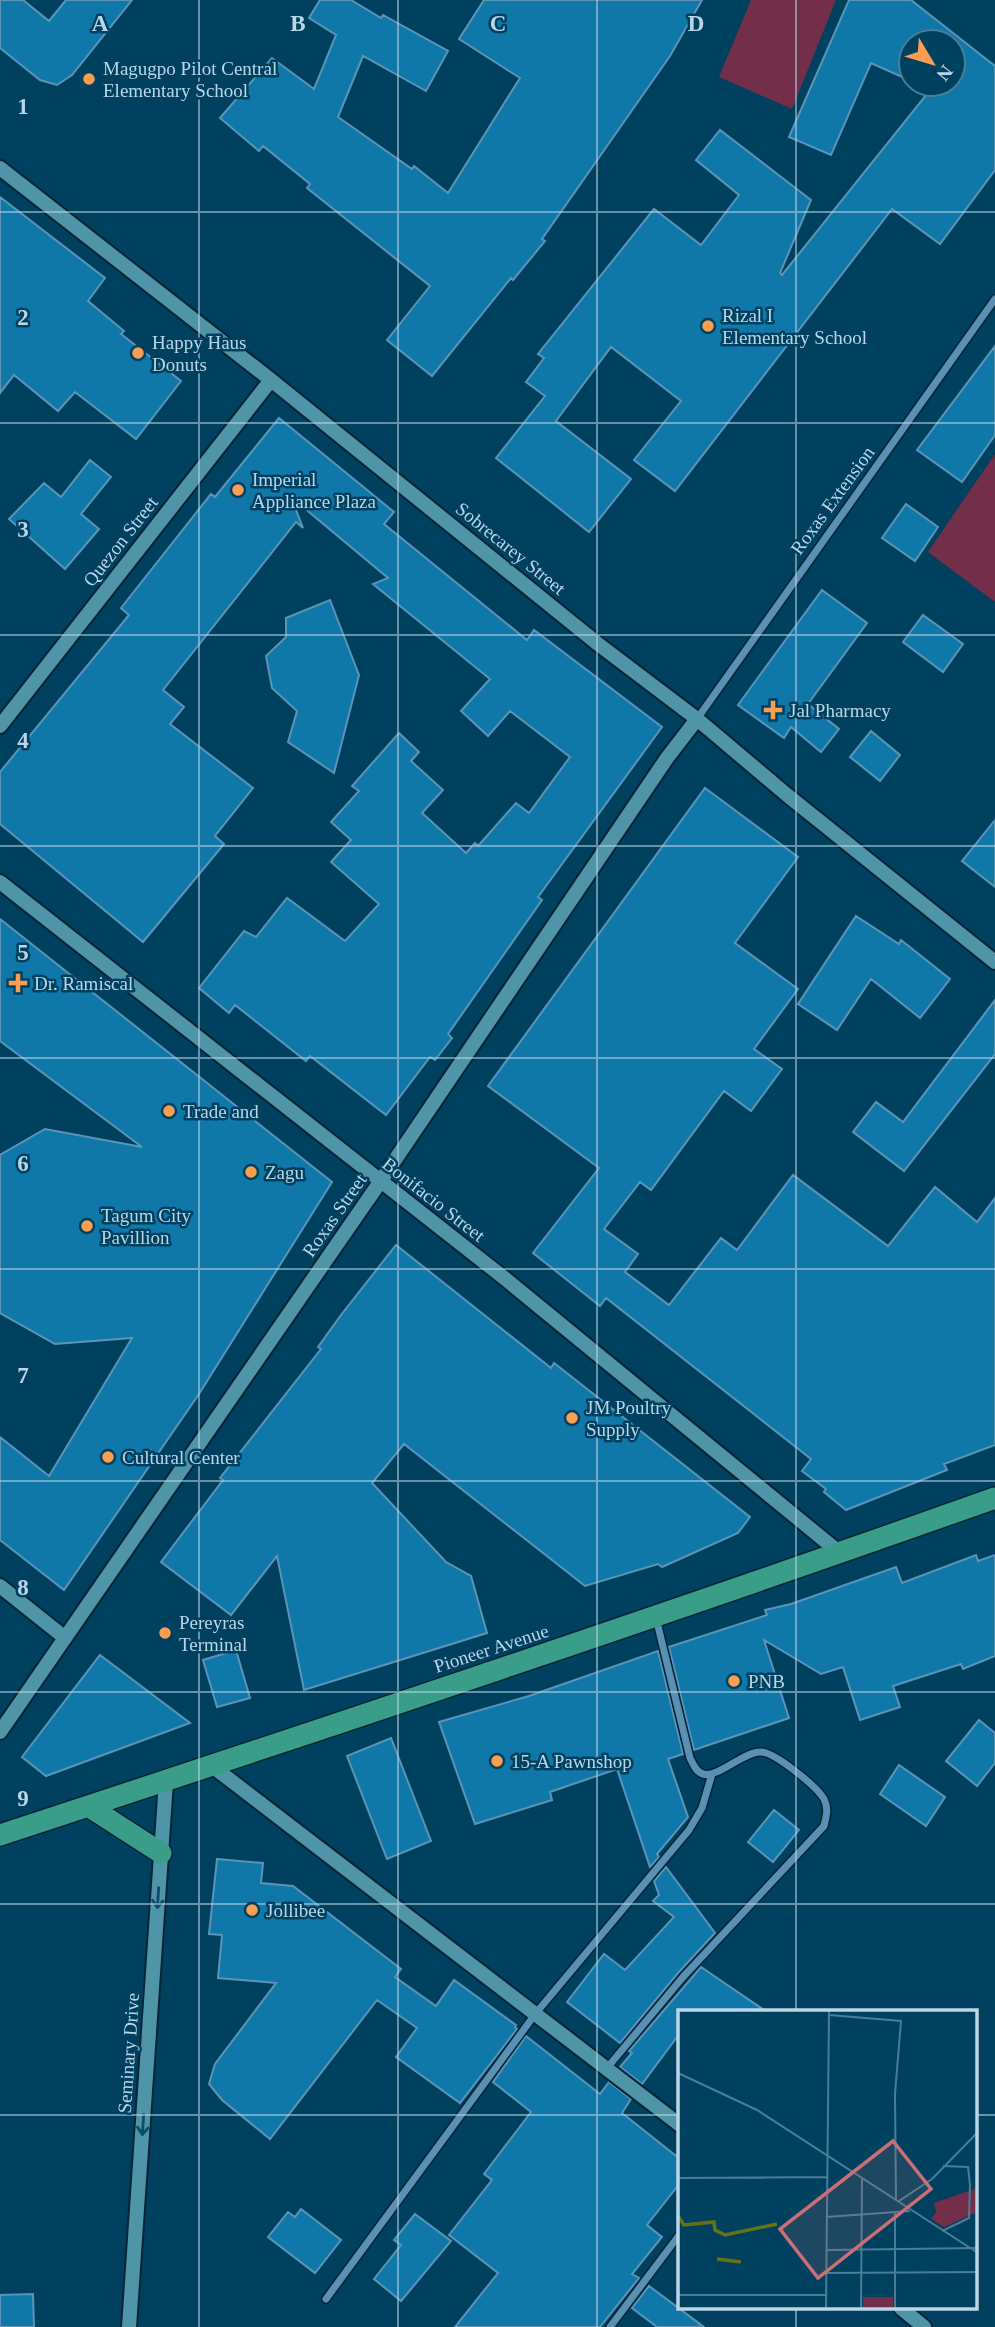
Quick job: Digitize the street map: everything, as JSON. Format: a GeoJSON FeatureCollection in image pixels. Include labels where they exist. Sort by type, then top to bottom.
{"type":"FeatureCollection","features":[{"type":"Feature","properties":{"kind":"highway","name":"Pioneer Avenue"},"geometry":{"type":"LineString","coordinates":[[0,1835],[656,1618],[995,1498]]}},
{"type":"Feature","properties":{"kind":"highway"},"geometry":{"type":"LineString","coordinates":[[89,1806],[161,1853]]}},
{"type":"Feature","properties":{"kind":"street","name":"Sobrecarey Street"},"geometry":{"type":"LineString","coordinates":[[0,167],[697,719],[995,962]]}},
{"type":"Feature","properties":{"kind":"street","name":"Roxas Extension"},"geometry":{"type":"LineString","coordinates":[[697,719],[995,299]]}},
{"type":"Feature","properties":{"kind":"street","name":"Quezon Street"},"geometry":{"type":"LineString","coordinates":[[0,726],[271,380]]}},
{"type":"Feature","properties":{"kind":"street","name":"Roxas Street"},"geometry":{"type":"LineString","coordinates":[[0,1732],[380,1182],[667,758],[697,719]]}},
{"type":"Feature","properties":{"kind":"street","name":"Bonifacio Street"},"geometry":{"type":"LineString","coordinates":[[0,881],[503,1277],[840,1553]]}},
{"type":"Feature","properties":{"kind":"street"},"geometry":{"type":"LineString","coordinates":[[0,1586],[64,1637]]}},
{"type":"Feature","properties":{"kind":"street"},"geometry":{"type":"LineString","coordinates":[[606,2069],[683,1977],[824,1826],[828,1811],[824,1799],[815,1787],[773,1755],[760,1751],[712,1774],[701,1774],[690,1758],[656,1618]]}},
{"type":"Feature","properties":{"kind":"street"},"geometry":{"type":"LineString","coordinates":[[212,1766],[678,2123]]}},
{"type":"Feature","properties":{"kind":"street"},"geometry":{"type":"LineString","coordinates":[[326,2299],[536,2013],[689,1830],[702,1808],[712,1774]]}},
{"type":"Feature","properties":{"kind":"street","name":"Seminary Drive"},"geometry":{"type":"LineString","coordinates":[[129,2327],[166,1781]]}},
{"type":"Feature","properties":{"kind":"street"},"geometry":{"type":"LineString","coordinates":[[610,2327],[678,2237]]}},
{"type":"Feature","properties":{"kind":"street"},"geometry":{"type":"LineString","coordinates":[[903,2310],[917,2325]]}},
{"type":"Feature","properties":{"kind":"shaded area"},"geometry":{"type":"Polygon","coordinates":[[[751,0],[836,0],[792,109],[719,77],[751,0]]]}},
{"type":"Feature","properties":{"kind":"shaded area"},"geometry":{"type":"Polygon","coordinates":[[[995,454],[995,602],[928,552],[995,454]]]}},
{"type":"Feature","properties":{"kind":"building"},"geometry":{"type":"Polygon","coordinates":[[[0,0],[23,0],[49,21],[66,0],[132,0],[72,75],[57,85],[40,80],[0,48],[0,0]]]}},
{"type":"Feature","properties":{"kind":"building"},"geometry":{"type":"Polygon","coordinates":[[[320,0],[351,0],[448,51],[426,91],[363,56],[338,117],[412,169],[414,166],[448,193],[520,78],[459,39],[484,0],[702,0],[670,56],[542,239],[545,241],[513,280],[511,278],[432,376],[387,340],[430,286],[307,188],[310,184],[263,146],[259,151],[220,118],[272,58],[314,89],[336,35],[309,18],[320,0]]]}},
{"type":"Feature","properties":{"kind":"building"},"geometry":{"type":"Polygon","coordinates":[[[849,0],[911,0],[947,28],[897,28],[897,75],[871,63],[831,155],[789,137],[849,0]]]}},
{"type":"Feature","properties":{"kind":"building"},"geometry":{"type":"Polygon","coordinates":[[[967,44],[995,66],[995,170],[940,244],[892,209],[675,491],[634,460],[681,401],[611,347],[556,421],[631,479],[589,532],[496,458],[545,396],[526,382],[544,358],[538,354],[654,209],[701,245],[739,195],[696,160],[720,130],[811,200],[780,273],[782,275],[924,98],[967,98],[967,44]]]}},
{"type":"Feature","properties":{"kind":"building"},"geometry":{"type":"Polygon","coordinates":[[[0,197],[105,278],[88,301],[124,331],[121,334],[181,381],[136,439],[75,392],[58,411],[14,375],[0,393],[0,197]]]}},
{"type":"Feature","properties":{"kind":"building"},"geometry":{"type":"Polygon","coordinates":[[[995,346],[995,435],[962,482],[917,450],[995,346]]]}},
{"type":"Feature","properties":{"kind":"building"},"geometry":{"type":"Polygon","coordinates":[[[279,418],[394,512],[384,524],[527,640],[534,630],[662,727],[538,897],[542,900],[448,1034],[452,1038],[435,1060],[430,1057],[386,1115],[310,1056],[306,1061],[235,1005],[229,1013],[199,988],[244,931],[256,937],[287,898],[345,941],[379,904],[331,862],[351,840],[331,822],[359,791],[352,786],[399,733],[419,752],[411,761],[443,790],[422,813],[466,853],[475,843],[478,846],[516,803],[529,813],[570,757],[510,711],[488,736],[461,711],[490,679],[373,584],[388,578],[291,497],[303,528],[296,522],[163,690],[184,707],[170,724],[253,788],[215,836],[224,844],[143,942],[0,824],[0,772],[129,615],[121,608],[211,494],[215,497],[279,418]]]}},
{"type":"Feature","properties":{"kind":"building"},"geometry":{"type":"Polygon","coordinates":[[[90,460],[111,477],[81,514],[99,529],[65,569],[9,519],[44,483],[61,497],[90,460]]]}},
{"type":"Feature","properties":{"kind":"building"},"geometry":{"type":"Polygon","coordinates":[[[906,504],[938,527],[915,561],[882,538],[906,504]]]}},
{"type":"Feature","properties":{"kind":"building"},"geometry":{"type":"Polygon","coordinates":[[[822,590],[867,623],[808,704],[839,729],[821,752],[791,727],[784,738],[738,705],[822,590]]]}},
{"type":"Feature","properties":{"kind":"building"},"geometry":{"type":"Polygon","coordinates":[[[330,600],[359,675],[334,773],[288,742],[297,711],[272,688],[266,656],[286,637],[286,618],[330,600]]]}},
{"type":"Feature","properties":{"kind":"building"},"geometry":{"type":"Polygon","coordinates":[[[923,615],[963,644],[943,672],[903,642],[923,615]]]}},
{"type":"Feature","properties":{"kind":"building"},"geometry":{"type":"Polygon","coordinates":[[[871,731],[900,755],[880,781],[850,757],[871,731]]]}},
{"type":"Feature","properties":{"kind":"building"},"geometry":{"type":"Polygon","coordinates":[[[705,788],[798,857],[735,943],[798,989],[754,1049],[782,1069],[751,1111],[724,1091],[651,1190],[640,1182],[604,1229],[638,1254],[625,1272],[669,1305],[721,1238],[737,1250],[793,1175],[888,1246],[935,1187],[977,1222],[995,1198],[995,1445],[944,1464],[947,1470],[846,1510],[824,1492],[826,1489],[802,1471],[811,1459],[606,1298],[600,1306],[533,1253],[599,1168],[488,1086],[705,788]]]}},
{"type":"Feature","properties":{"kind":"building"},"geometry":{"type":"Polygon","coordinates":[[[995,820],[995,887],[962,861],[995,820]]]}},
{"type":"Feature","properties":{"kind":"building"},"geometry":{"type":"Polygon","coordinates":[[[856,916],[899,944],[901,940],[950,979],[920,1018],[871,979],[837,1030],[798,1004],[856,916]]]}},
{"type":"Feature","properties":{"kind":"building"},"geometry":{"type":"Polygon","coordinates":[[[0,919],[332,1182],[199,1394],[64,1590],[0,1540],[0,1437],[49,1476],[132,1338],[55,1344],[0,1313],[0,1155],[45,1129],[142,1147],[0,1041],[0,919]]]}},
{"type":"Feature","properties":{"kind":"building"},"geometry":{"type":"Polygon","coordinates":[[[995,1000],[995,1054],[904,1171],[853,1132],[876,1102],[903,1122],[995,1000]]]}},
{"type":"Feature","properties":{"kind":"building"},"geometry":{"type":"Polygon","coordinates":[[[396,1245],[551,1368],[554,1363],[750,1517],[738,1533],[662,1567],[658,1564],[585,1586],[404,1444],[372,1483],[446,1562],[471,1576],[487,1633],[304,1690],[277,1556],[231,1615],[161,1562],[223,1480],[220,1478],[321,1349],[318,1347],[341,1315],[396,1245]]]}},
{"type":"Feature","properties":{"kind":"building"},"geometry":{"type":"Polygon","coordinates":[[[976,1555],[978,1561],[995,1555],[995,1656],[963,1669],[961,1664],[893,1686],[900,1707],[860,1720],[843,1667],[821,1674],[764,1640],[789,1718],[694,1750],[669,1647],[767,1615],[765,1610],[791,1604],[896,1567],[902,1583],[976,1555]]]}},
{"type":"Feature","properties":{"kind":"building"},"geometry":{"type":"Polygon","coordinates":[[[236,1650],[250,1698],[217,1707],[203,1660],[236,1650]]]}},
{"type":"Feature","properties":{"kind":"building"},"geometry":{"type":"Polygon","coordinates":[[[658,1651],[683,1754],[668,1759],[688,1817],[657,1854],[659,1857],[650,1867],[617,1769],[550,1792],[552,1800],[475,1824],[439,1722],[529,1696],[658,1651]]]}},
{"type":"Feature","properties":{"kind":"building"},"geometry":{"type":"Polygon","coordinates":[[[100,1655],[190,1723],[46,1776],[22,1757],[100,1655]]]}},
{"type":"Feature","properties":{"kind":"building"},"geometry":{"type":"Polygon","coordinates":[[[979,1720],[995,1733],[995,1763],[977,1786],[946,1761],[979,1720]]]}},
{"type":"Feature","properties":{"kind":"building"},"geometry":{"type":"Polygon","coordinates":[[[391,1738],[431,1841],[387,1859],[347,1756],[391,1738]]]}},
{"type":"Feature","properties":{"kind":"building"},"geometry":{"type":"Polygon","coordinates":[[[899,1765],[945,1797],[926,1826],[880,1794],[899,1765]]]}},
{"type":"Feature","properties":{"kind":"building"},"geometry":{"type":"Polygon","coordinates":[[[774,1810],[799,1830],[773,1862],[748,1842],[774,1810]]]}},
{"type":"Feature","properties":{"kind":"building"},"geometry":{"type":"Polygon","coordinates":[[[217,1859],[263,1863],[261,1883],[293,1886],[401,1969],[395,1977],[436,2006],[454,1980],[516,2025],[517,2029],[460,2103],[396,2057],[417,2028],[377,2000],[270,2139],[222,2100],[209,2084],[215,2064],[276,1983],[218,1978],[222,1935],[209,1934],[217,1859]]]}},
{"type":"Feature","properties":{"kind":"building"},"geometry":{"type":"Polygon","coordinates":[[[666,1867],[715,1933],[620,2043],[567,2002],[604,1954],[625,1970],[674,1917],[653,1901],[659,1895],[654,1881],[666,1867]]]}},
{"type":"Feature","properties":{"kind":"building"},"geometry":{"type":"Polygon","coordinates":[[[701,1967],[764,2010],[678,2010],[678,2036],[642,2084],[620,2067],[632,2053],[629,2051],[701,1967]]]}},
{"type":"Feature","properties":{"kind":"building"},"geometry":{"type":"Polygon","coordinates":[[[526,2036],[600,2094],[609,2082],[631,2099],[622,2113],[678,2157],[678,2186],[647,2225],[662,2237],[632,2274],[639,2278],[600,2327],[455,2327],[498,2273],[449,2235],[492,2180],[484,2174],[531,2112],[493,2082],[526,2036]]]}},
{"type":"Feature","properties":{"kind":"building"},"geometry":{"type":"Polygon","coordinates":[[[301,2209],[341,2240],[315,2273],[268,2237],[288,2212],[295,2217],[301,2209]]]}},
{"type":"Feature","properties":{"kind":"building"},"geometry":{"type":"Polygon","coordinates":[[[415,2214],[451,2241],[401,2301],[374,2279],[401,2245],[394,2240],[415,2214]]]}},
{"type":"Feature","properties":{"kind":"building"},"geometry":{"type":"Polygon","coordinates":[[[649,2286],[704,2327],[657,2327],[632,2308],[649,2286]]]}},
{"type":"Feature","properties":{"kind":"building"},"geometry":{"type":"Polygon","coordinates":[[[33,2294],[34,2327],[0,2327],[0,2295],[33,2294]]]}},
{"type":"Feature","properties":{"kind":"place","name":"Magugpo Pilot Central Elementary School"},"geometry":{"type":"Point","coordinates":[89,79]}},
{"type":"Feature","properties":{"kind":"place","name":"Rizal I Elementary School"},"geometry":{"type":"Point","coordinates":[708,326]}},
{"type":"Feature","properties":{"kind":"place","name":"Happy Haus Donuts"},"geometry":{"type":"Point","coordinates":[138,353]}},
{"type":"Feature","properties":{"kind":"place","name":"Imperial Appliance Plaza"},"geometry":{"type":"Point","coordinates":[238,490]}},
{"type":"Feature","properties":{"kind":"place","name":"Jal Pharmacy"},"geometry":{"type":"Point","coordinates":[773,710]}},
{"type":"Feature","properties":{"kind":"place","name":"Dr. Ramiscal"},"geometry":{"type":"Point","coordinates":[18,983]}},
{"type":"Feature","properties":{"kind":"place","name":"Trade and"},"geometry":{"type":"Point","coordinates":[169,1111]}},
{"type":"Feature","properties":{"kind":"place","name":"Zagu"},"geometry":{"type":"Point","coordinates":[251,1172]}},
{"type":"Feature","properties":{"kind":"place","name":"Tagum City Pavillion"},"geometry":{"type":"Point","coordinates":[87,1226]}},
{"type":"Feature","properties":{"kind":"place","name":"JM Poultry Supply"},"geometry":{"type":"Point","coordinates":[572,1418]}},
{"type":"Feature","properties":{"kind":"place","name":"Cultural Center"},"geometry":{"type":"Point","coordinates":[108,1457]}},
{"type":"Feature","properties":{"kind":"place","name":"Pereyras Terminal"},"geometry":{"type":"Point","coordinates":[165,1633]}},
{"type":"Feature","properties":{"kind":"place","name":"PNB"},"geometry":{"type":"Point","coordinates":[734,1681]}},
{"type":"Feature","properties":{"kind":"place","name":"15-A Pawnshop"},"geometry":{"type":"Point","coordinates":[497,1761]}},
{"type":"Feature","properties":{"kind":"place","name":"Jollibee"},"geometry":{"type":"Point","coordinates":[252,1910]}}]}
